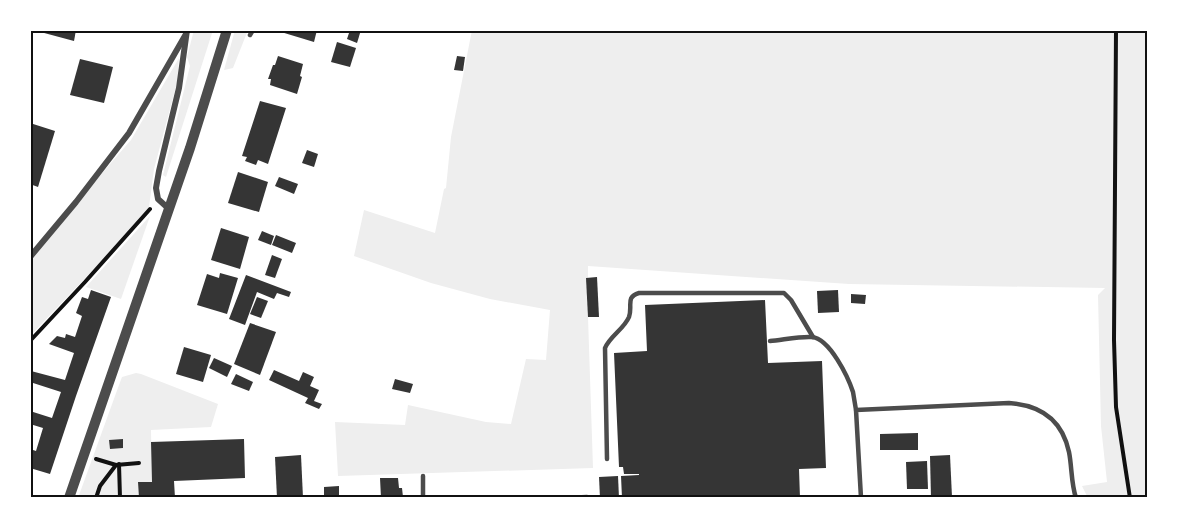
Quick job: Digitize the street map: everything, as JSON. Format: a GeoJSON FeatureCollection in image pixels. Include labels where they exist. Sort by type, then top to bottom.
{"type":"FeatureCollection","features":[{"type":"Feature","properties":{"kind":"street"},"geometry":{"type":"LineString","coordinates":[[69,498],[169,209],[226,30]]}},
{"type":"Feature","properties":{"kind":"street"},"geometry":{"type":"LineString","coordinates":[[169,209],[158,199],[156,188],[179,88],[186,32]]}},
{"type":"Feature","properties":{"kind":"street"},"geometry":{"type":"LineString","coordinates":[[30,257],[129,133],[186,32]]}},
{"type":"Feature","properties":{"kind":"lane"},"geometry":{"type":"LineString","coordinates":[[607,459],[605,348],[609,340],[629,318],[630,300],[634,295],[639,293],[784,293],[791,300],[813,337]]}},
{"type":"Feature","properties":{"kind":"lane"},"geometry":{"type":"LineString","coordinates":[[770,340],[813,337],[828,347],[840,364],[853,393],[856,410],[861,498]]}},
{"type":"Feature","properties":{"kind":"lane"},"geometry":{"type":"LineString","coordinates":[[856,410],[1009,403],[1036,408],[1053,419],[1065,438],[1076,498]]}},
{"type":"Feature","properties":{"kind":"lane"},"geometry":{"type":"LineString","coordinates":[[423,476],[423,498]]}},
{"type":"Feature","properties":{"kind":"lane"},"geometry":{"type":"LineString","coordinates":[[566,498],[587,497]]}},
{"type":"Feature","properties":{"kind":"path"},"geometry":{"type":"LineString","coordinates":[[1116,30],[1114,340],[1116,407],[1130,498]]}},
{"type":"Feature","properties":{"kind":"path"},"geometry":{"type":"LineString","coordinates":[[30,341],[158,199]]}},
{"type":"Feature","properties":{"kind":"path"},"geometry":{"type":"LineString","coordinates":[[93,458],[117,464],[139,463]]}},
{"type":"Feature","properties":{"kind":"path"},"geometry":{"type":"LineString","coordinates":[[96,498],[100,486],[117,464]]}},
{"type":"Feature","properties":{"kind":"path"},"geometry":{"type":"LineString","coordinates":[[117,464],[120,498]]}},
{"type":"Feature","properties":{"kind":"shaded area"},"geometry":{"type":"Polygon","coordinates":[[[194,30],[213,30],[166,177],[163,175],[190,66],[187,57],[194,30]]]}},
{"type":"Feature","properties":{"kind":"shaded area"},"geometry":{"type":"Polygon","coordinates":[[[235,30],[248,30],[233,68],[224,70],[235,30]]]}},
{"type":"Feature","properties":{"kind":"shaded area"},"geometry":{"type":"Polygon","coordinates":[[[472,30],[1147,30],[1147,498],[1088,498],[1082,486],[1107,482],[1101,426],[1098,295],[1105,288],[849,284],[588,266],[593,468],[338,476],[335,422],[405,425],[408,405],[486,422],[511,424],[526,359],[546,360],[550,310],[490,299],[431,283],[354,256],[364,210],[435,233],[446,188],[451,137],[472,30]]]}},
{"type":"Feature","properties":{"kind":"shaded area"},"geometry":{"type":"Polygon","coordinates":[[[179,58],[177,83],[154,169],[149,207],[113,249],[30,336],[30,256],[131,140],[179,58]]]}},
{"type":"Feature","properties":{"kind":"shaded area"},"geometry":{"type":"Polygon","coordinates":[[[150,216],[121,299],[86,287],[150,216]]]}},
{"type":"Feature","properties":{"kind":"shaded area"},"geometry":{"type":"Polygon","coordinates":[[[136,373],[218,404],[211,427],[151,430],[152,482],[138,482],[139,498],[78,498],[122,377],[136,373]]]}},
{"type":"Feature","properties":{"kind":"building"},"geometry":{"type":"Polygon","coordinates":[[[33,30],[76,30],[74,41],[33,30]]]}},
{"type":"Feature","properties":{"kind":"building"},"geometry":{"type":"Polygon","coordinates":[[[282,30],[317,30],[314,42],[281,32],[282,30]]]}},
{"type":"Feature","properties":{"kind":"building"},"geometry":{"type":"Polygon","coordinates":[[[350,30],[361,30],[357,43],[347,39],[350,30]]]}},
{"type":"Feature","properties":{"kind":"building"},"geometry":{"type":"Polygon","coordinates":[[[337,42],[356,48],[350,67],[331,62],[337,42]]]}},
{"type":"Feature","properties":{"kind":"building"},"geometry":{"type":"Polygon","coordinates":[[[278,56],[303,64],[297,94],[270,85],[271,79],[268,79],[278,56]]]}},
{"type":"Feature","properties":{"kind":"building"},"geometry":{"type":"Polygon","coordinates":[[[457,56],[465,57],[463,71],[454,70],[457,56]]]}},
{"type":"Feature","properties":{"kind":"building"},"geometry":{"type":"Polygon","coordinates":[[[80,59],[113,67],[104,103],[70,95],[80,59]]]}},
{"type":"Feature","properties":{"kind":"building"},"geometry":{"type":"Polygon","coordinates":[[[260,101],[286,108],[268,164],[258,160],[256,165],[245,161],[247,157],[242,156],[260,101]]]}},
{"type":"Feature","properties":{"kind":"building"},"geometry":{"type":"Polygon","coordinates":[[[30,123],[55,131],[38,187],[30,184],[30,123]]]}},
{"type":"Feature","properties":{"kind":"building"},"geometry":{"type":"Polygon","coordinates":[[[307,150],[318,154],[314,167],[302,163],[307,150]]]}},
{"type":"Feature","properties":{"kind":"building"},"geometry":{"type":"Polygon","coordinates":[[[238,172],[268,182],[259,212],[228,203],[238,172]]]}},
{"type":"Feature","properties":{"kind":"building"},"geometry":{"type":"Polygon","coordinates":[[[279,177],[298,184],[294,194],[275,186],[279,177]]]}},
{"type":"Feature","properties":{"kind":"building"},"geometry":{"type":"Polygon","coordinates":[[[221,228],[249,237],[240,269],[211,260],[221,228]]]}},
{"type":"Feature","properties":{"kind":"building"},"geometry":{"type":"Polygon","coordinates":[[[262,231],[274,236],[271,245],[258,240],[262,231]]]}},
{"type":"Feature","properties":{"kind":"building"},"geometry":{"type":"Polygon","coordinates":[[[276,235],[296,243],[292,253],[272,245],[276,235]]]}},
{"type":"Feature","properties":{"kind":"building"},"geometry":{"type":"Polygon","coordinates":[[[272,255],[282,259],[275,278],[265,275],[272,255]]]}},
{"type":"Feature","properties":{"kind":"building"},"geometry":{"type":"Polygon","coordinates":[[[220,273],[238,278],[227,314],[197,305],[207,274],[219,278],[220,273]]]}},
{"type":"Feature","properties":{"kind":"building"},"geometry":{"type":"Polygon","coordinates":[[[246,275],[291,292],[289,297],[277,293],[274,299],[257,292],[245,325],[229,319],[246,275]]]}},
{"type":"Feature","properties":{"kind":"building"},"geometry":{"type":"Polygon","coordinates":[[[597,277],[599,317],[588,317],[586,278],[597,277]]]}},
{"type":"Feature","properties":{"kind":"building"},"geometry":{"type":"Polygon","coordinates":[[[91,290],[111,297],[50,474],[30,468],[30,449],[36,451],[43,428],[30,424],[30,411],[52,418],[61,392],[30,382],[30,375],[31,371],[65,380],[74,353],[49,344],[57,336],[65,338],[66,334],[75,337],[82,316],[76,313],[82,297],[88,299],[91,290]]]}},
{"type":"Feature","properties":{"kind":"building"},"geometry":{"type":"Polygon","coordinates":[[[838,290],[839,312],[818,313],[817,291],[838,290]]]}},
{"type":"Feature","properties":{"kind":"building"},"geometry":{"type":"Polygon","coordinates":[[[851,294],[866,295],[865,304],[851,303],[851,294]]]}},
{"type":"Feature","properties":{"kind":"building"},"geometry":{"type":"Polygon","coordinates":[[[257,297],[268,301],[261,318],[250,314],[257,297]]]}},
{"type":"Feature","properties":{"kind":"building"},"geometry":{"type":"Polygon","coordinates":[[[765,300],[768,363],[822,361],[826,468],[799,469],[800,498],[622,498],[621,476],[639,474],[624,474],[623,467],[619,467],[614,353],[647,351],[645,305],[765,300]]]}},
{"type":"Feature","properties":{"kind":"building"},"geometry":{"type":"Polygon","coordinates":[[[250,323],[276,332],[260,375],[234,364],[250,323]]]}},
{"type":"Feature","properties":{"kind":"building"},"geometry":{"type":"Polygon","coordinates":[[[184,347],[211,355],[203,382],[176,374],[184,347]]]}},
{"type":"Feature","properties":{"kind":"building"},"geometry":{"type":"Polygon","coordinates":[[[214,358],[232,366],[227,377],[209,368],[214,358]]]}},
{"type":"Feature","properties":{"kind":"building"},"geometry":{"type":"Polygon","coordinates":[[[274,370],[299,381],[303,372],[314,377],[310,386],[319,390],[314,401],[322,404],[319,409],[305,403],[308,398],[269,380],[274,370]]]}},
{"type":"Feature","properties":{"kind":"building"},"geometry":{"type":"Polygon","coordinates":[[[236,374],[253,382],[249,391],[231,384],[236,374]]]}},
{"type":"Feature","properties":{"kind":"building"},"geometry":{"type":"Polygon","coordinates":[[[395,379],[413,384],[410,393],[392,389],[395,379]]]}},
{"type":"Feature","properties":{"kind":"building"},"geometry":{"type":"Polygon","coordinates":[[[918,433],[918,450],[880,450],[880,434],[918,433]]]}},
{"type":"Feature","properties":{"kind":"building"},"geometry":{"type":"Polygon","coordinates":[[[123,439],[123,448],[110,449],[109,440],[123,439]]]}},
{"type":"Feature","properties":{"kind":"building"},"geometry":{"type":"Polygon","coordinates":[[[244,439],[245,478],[174,481],[175,498],[139,498],[138,482],[152,482],[151,442],[244,439]]]}},
{"type":"Feature","properties":{"kind":"building"},"geometry":{"type":"Polygon","coordinates":[[[301,455],[303,498],[277,498],[275,457],[301,455]]]}},
{"type":"Feature","properties":{"kind":"building"},"geometry":{"type":"Polygon","coordinates":[[[950,455],[952,497],[931,498],[930,456],[950,455]]]}},
{"type":"Feature","properties":{"kind":"building"},"geometry":{"type":"Polygon","coordinates":[[[927,461],[928,489],[907,489],[906,462],[927,461]]]}},
{"type":"Feature","properties":{"kind":"building"},"geometry":{"type":"Polygon","coordinates":[[[618,476],[619,498],[600,498],[599,477],[618,476]]]}},
{"type":"Feature","properties":{"kind":"building"},"geometry":{"type":"Polygon","coordinates":[[[380,478],[398,478],[403,497],[381,498],[380,478]]]}},
{"type":"Feature","properties":{"kind":"building"},"geometry":{"type":"Polygon","coordinates":[[[339,486],[339,498],[324,498],[324,487],[339,486]]]}}]}
